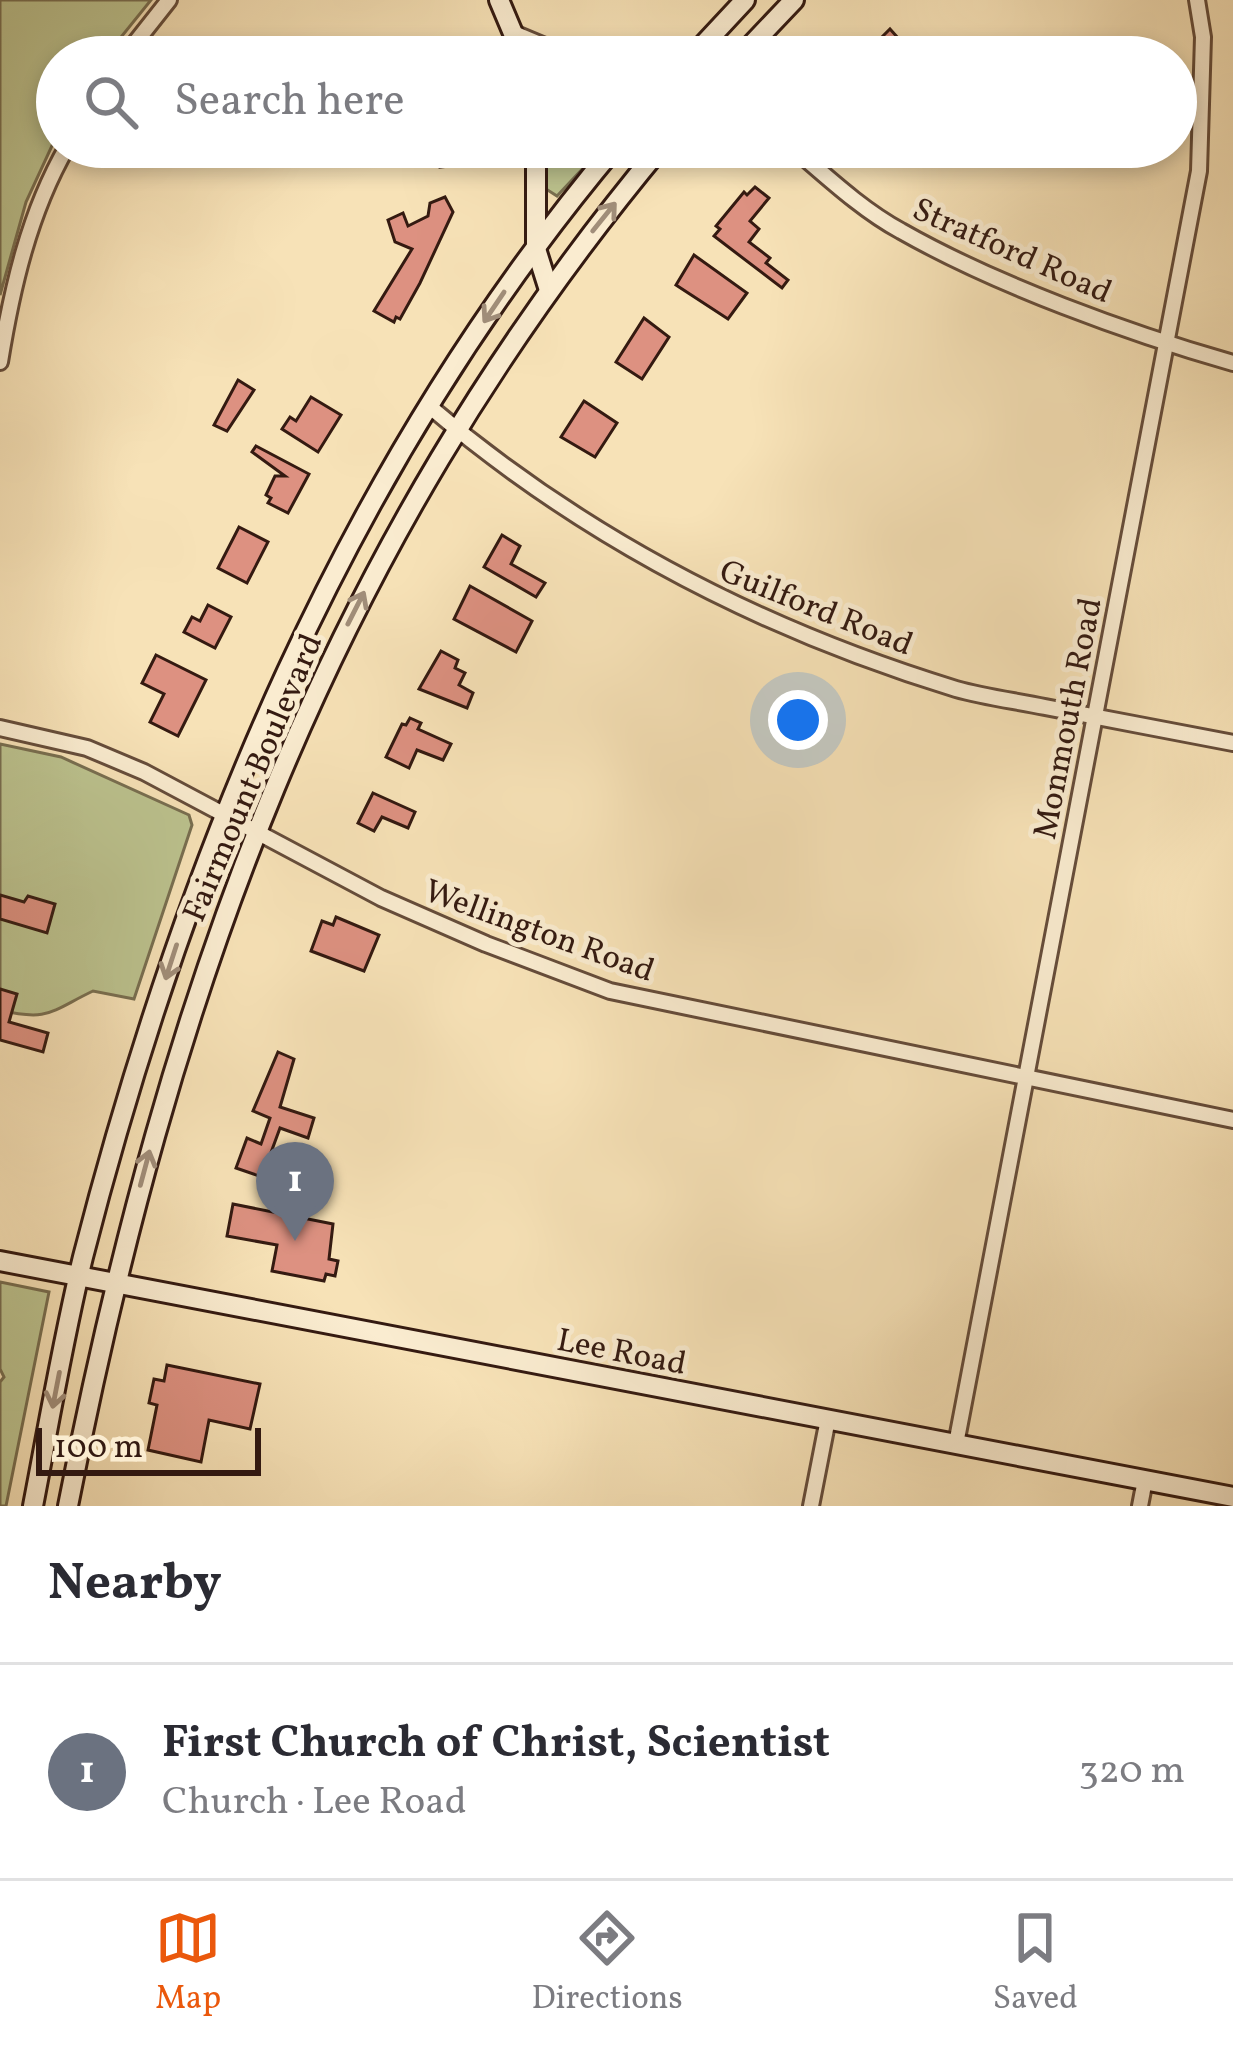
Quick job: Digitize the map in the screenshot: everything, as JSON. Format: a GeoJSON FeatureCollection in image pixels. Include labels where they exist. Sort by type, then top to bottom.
{"type":"FeatureCollection","features":[{"type":"Feature","properties":{"kind":"main road"},"geometry":{"type":"LineString","coordinates":[[499,0],[516,34]]}},
{"type":"Feature","properties":{"kind":"main road"},"geometry":{"type":"LineString","coordinates":[[712,36],[745,0]]}},
{"type":"Feature","properties":{"kind":"main road"},"geometry":{"type":"LineString","coordinates":[[760,36],[794,0]]}},
{"type":"Feature","properties":{"kind":"main road"},"geometry":{"type":"LineString","coordinates":[[536,168],[536,249],[549,290]]}},
{"type":"Feature","properties":{"kind":"main road","name":"Fairmount Boulevard"},"geometry":{"type":"LineString","coordinates":[[33,1506],[79,1275],[151,1022],[224,812],[326,588],[429,406],[536,249],[599,168]]}},
{"type":"Feature","properties":{"kind":"main road","name":"Fairmount Boulevard"},"geometry":{"type":"LineString","coordinates":[[68,1506],[115,1282],[172,1072],[256,829],[347,626],[456,430],[549,290],[645,168]]}},
{"type":"Feature","properties":{"kind":"main road","name":"Lee Road"},"geometry":{"type":"LineString","coordinates":[[0,1261],[1233,1497]]}},
{"type":"Feature","properties":{"kind":"street"},"geometry":{"type":"LineString","coordinates":[[141,36],[169,0]]}},
{"type":"Feature","properties":{"kind":"street","name":"Monmouth Road"},"geometry":{"type":"LineString","coordinates":[[956,1444],[1199,171],[1203,38],[1197,0]]}},
{"type":"Feature","properties":{"kind":"street"},"geometry":{"type":"LineString","coordinates":[[516,34],[521,36]]}},
{"type":"Feature","properties":{"kind":"street"},"geometry":{"type":"LineString","coordinates":[[0,362],[25,246],[59,168]]}},
{"type":"Feature","properties":{"kind":"street","name":"Stratford Road"},"geometry":{"type":"LineString","coordinates":[[819,168],[898,230],[991,274],[1166,344],[1233,363]]}},
{"type":"Feature","properties":{"kind":"street","name":"Guilford Road"},"geometry":{"type":"LineString","coordinates":[[429,406],[581,519],[692,586],[755,614],[959,690],[1233,743]]}},
{"type":"Feature","properties":{"kind":"street","name":"Wellington Road"},"geometry":{"type":"LineString","coordinates":[[0,728],[87,748],[224,812],[381,898],[610,991],[1233,1120]]}},
{"type":"Feature","properties":{"kind":"street"},"geometry":{"type":"LineString","coordinates":[[811,1506],[828,1419]]}},
{"type":"Feature","properties":{"kind":"street"},"geometry":{"type":"LineString","coordinates":[[1140,1506],[1145,1480]]}},
{"type":"Feature","properties":{"kind":"green space"},"geometry":{"type":"Polygon","coordinates":[[[0,0],[151,0],[122,36],[36,36],[36,168],[42,168],[26,202],[0,295],[0,0]]]}},
{"type":"Feature","properties":{"kind":"green space"},"geometry":{"type":"Polygon","coordinates":[[[546,168],[583,168],[557,196],[546,189],[546,168]]]}},
{"type":"Feature","properties":{"kind":"green space"},"geometry":{"type":"Polygon","coordinates":[[[0,744],[61,757],[189,815],[192,825],[134,999],[93,991],[40,1015],[0,1010],[0,744]]]}},
{"type":"Feature","properties":{"kind":"green space"},"geometry":{"type":"Polygon","coordinates":[[[0,1282],[49,1292],[6,1506],[0,1506],[0,1382],[4,1377],[0,1369],[0,1282]]]}},
{"type":"Feature","properties":{"kind":"building"},"geometry":{"type":"Polygon","coordinates":[[[755,187],[769,198],[750,221],[759,229],[749,242],[788,280],[782,288],[714,236],[720,229],[716,226],[744,192],[747,195],[755,187]]]}},
{"type":"Feature","properties":{"kind":"building"},"geometry":{"type":"Polygon","coordinates":[[[445,197],[453,212],[420,283],[394,322],[374,311],[412,249],[395,242],[388,220],[403,213],[408,226],[428,216],[430,203],[445,197]]]}},
{"type":"Feature","properties":{"kind":"building"},"geometry":{"type":"Polygon","coordinates":[[[694,255],[747,293],[728,319],[676,285],[694,255]]]}},
{"type":"Feature","properties":{"kind":"building"},"geometry":{"type":"Polygon","coordinates":[[[644,318],[669,337],[642,379],[616,362],[644,318]]]}},
{"type":"Feature","properties":{"kind":"building"},"geometry":{"type":"Polygon","coordinates":[[[238,380],[254,390],[227,431],[214,425],[238,380]]]}},
{"type":"Feature","properties":{"kind":"building"},"geometry":{"type":"Polygon","coordinates":[[[311,397],[341,415],[318,452],[282,429],[290,417],[296,421],[311,397]]]}},
{"type":"Feature","properties":{"kind":"building"},"geometry":{"type":"Polygon","coordinates":[[[584,401],[617,423],[595,457],[561,437],[584,401]]]}},
{"type":"Feature","properties":{"kind":"building"},"geometry":{"type":"Polygon","coordinates":[[[256,446],[309,474],[288,513],[268,503],[271,498],[266,495],[275,476],[285,476],[252,452],[256,446]]]}},
{"type":"Feature","properties":{"kind":"building"},"geometry":{"type":"Polygon","coordinates":[[[239,527],[268,542],[247,583],[218,568],[239,527]]]}},
{"type":"Feature","properties":{"kind":"building"},"geometry":{"type":"Polygon","coordinates":[[[502,535],[520,546],[511,564],[545,583],[536,597],[484,567],[502,535]]]}},
{"type":"Feature","properties":{"kind":"building"},"geometry":{"type":"Polygon","coordinates":[[[470,586],[532,621],[516,652],[454,619],[470,586]]]}},
{"type":"Feature","properties":{"kind":"building"},"geometry":{"type":"Polygon","coordinates":[[[208,605],[231,617],[215,648],[184,632],[192,617],[200,621],[208,605]]]}},
{"type":"Feature","properties":{"kind":"building"},"geometry":{"type":"Polygon","coordinates":[[[441,651],[458,660],[455,668],[465,673],[459,685],[473,693],[467,708],[419,689],[441,651]]]}},
{"type":"Feature","properties":{"kind":"building"},"geometry":{"type":"Polygon","coordinates":[[[156,655],[206,680],[178,736],[150,722],[164,694],[142,683],[156,655]]]}},
{"type":"Feature","properties":{"kind":"building"},"geometry":{"type":"Polygon","coordinates":[[[410,718],[421,723],[418,729],[451,744],[443,760],[417,750],[409,768],[386,757],[402,724],[410,718]]]}},
{"type":"Feature","properties":{"kind":"building"},"geometry":{"type":"Polygon","coordinates":[[[373,793],[415,812],[408,828],[382,817],[374,831],[358,823],[373,793]]]}},
{"type":"Feature","properties":{"kind":"building"},"geometry":{"type":"Polygon","coordinates":[[[0,895],[55,904],[47,933],[0,919],[0,895]]]}},
{"type":"Feature","properties":{"kind":"building"},"geometry":{"type":"Polygon","coordinates":[[[336,917],[379,935],[364,971],[311,951],[322,921],[333,925],[336,917]]]}},
{"type":"Feature","properties":{"kind":"building"},"geometry":{"type":"Polygon","coordinates":[[[0,989],[17,994],[9,1022],[48,1033],[43,1052],[0,1040],[0,989]]]}},
{"type":"Feature","properties":{"kind":"building"},"geometry":{"type":"Polygon","coordinates":[[[278,1052],[294,1059],[280,1107],[314,1118],[308,1138],[280,1128],[262,1177],[236,1168],[247,1138],[261,1144],[270,1118],[253,1111],[278,1052]]]}},
{"type":"Feature","properties":{"kind":"building"},"geometry":{"type":"Polygon","coordinates":[[[233,1204],[333,1224],[329,1259],[338,1261],[335,1276],[326,1274],[324,1281],[272,1271],[277,1245],[227,1236],[233,1204]]]}},
{"type":"Feature","properties":{"kind":"building"},"geometry":{"type":"Polygon","coordinates":[[[167,1365],[260,1384],[250,1429],[209,1420],[201,1462],[148,1450],[157,1405],[149,1403],[154,1379],[164,1381],[167,1365]]]}},
{"type":"Feature","properties":{"kind":"place","name":"First Church of Christ, Scientist"},"geometry":{"type":"Point","coordinates":[295,1241]}}]}
